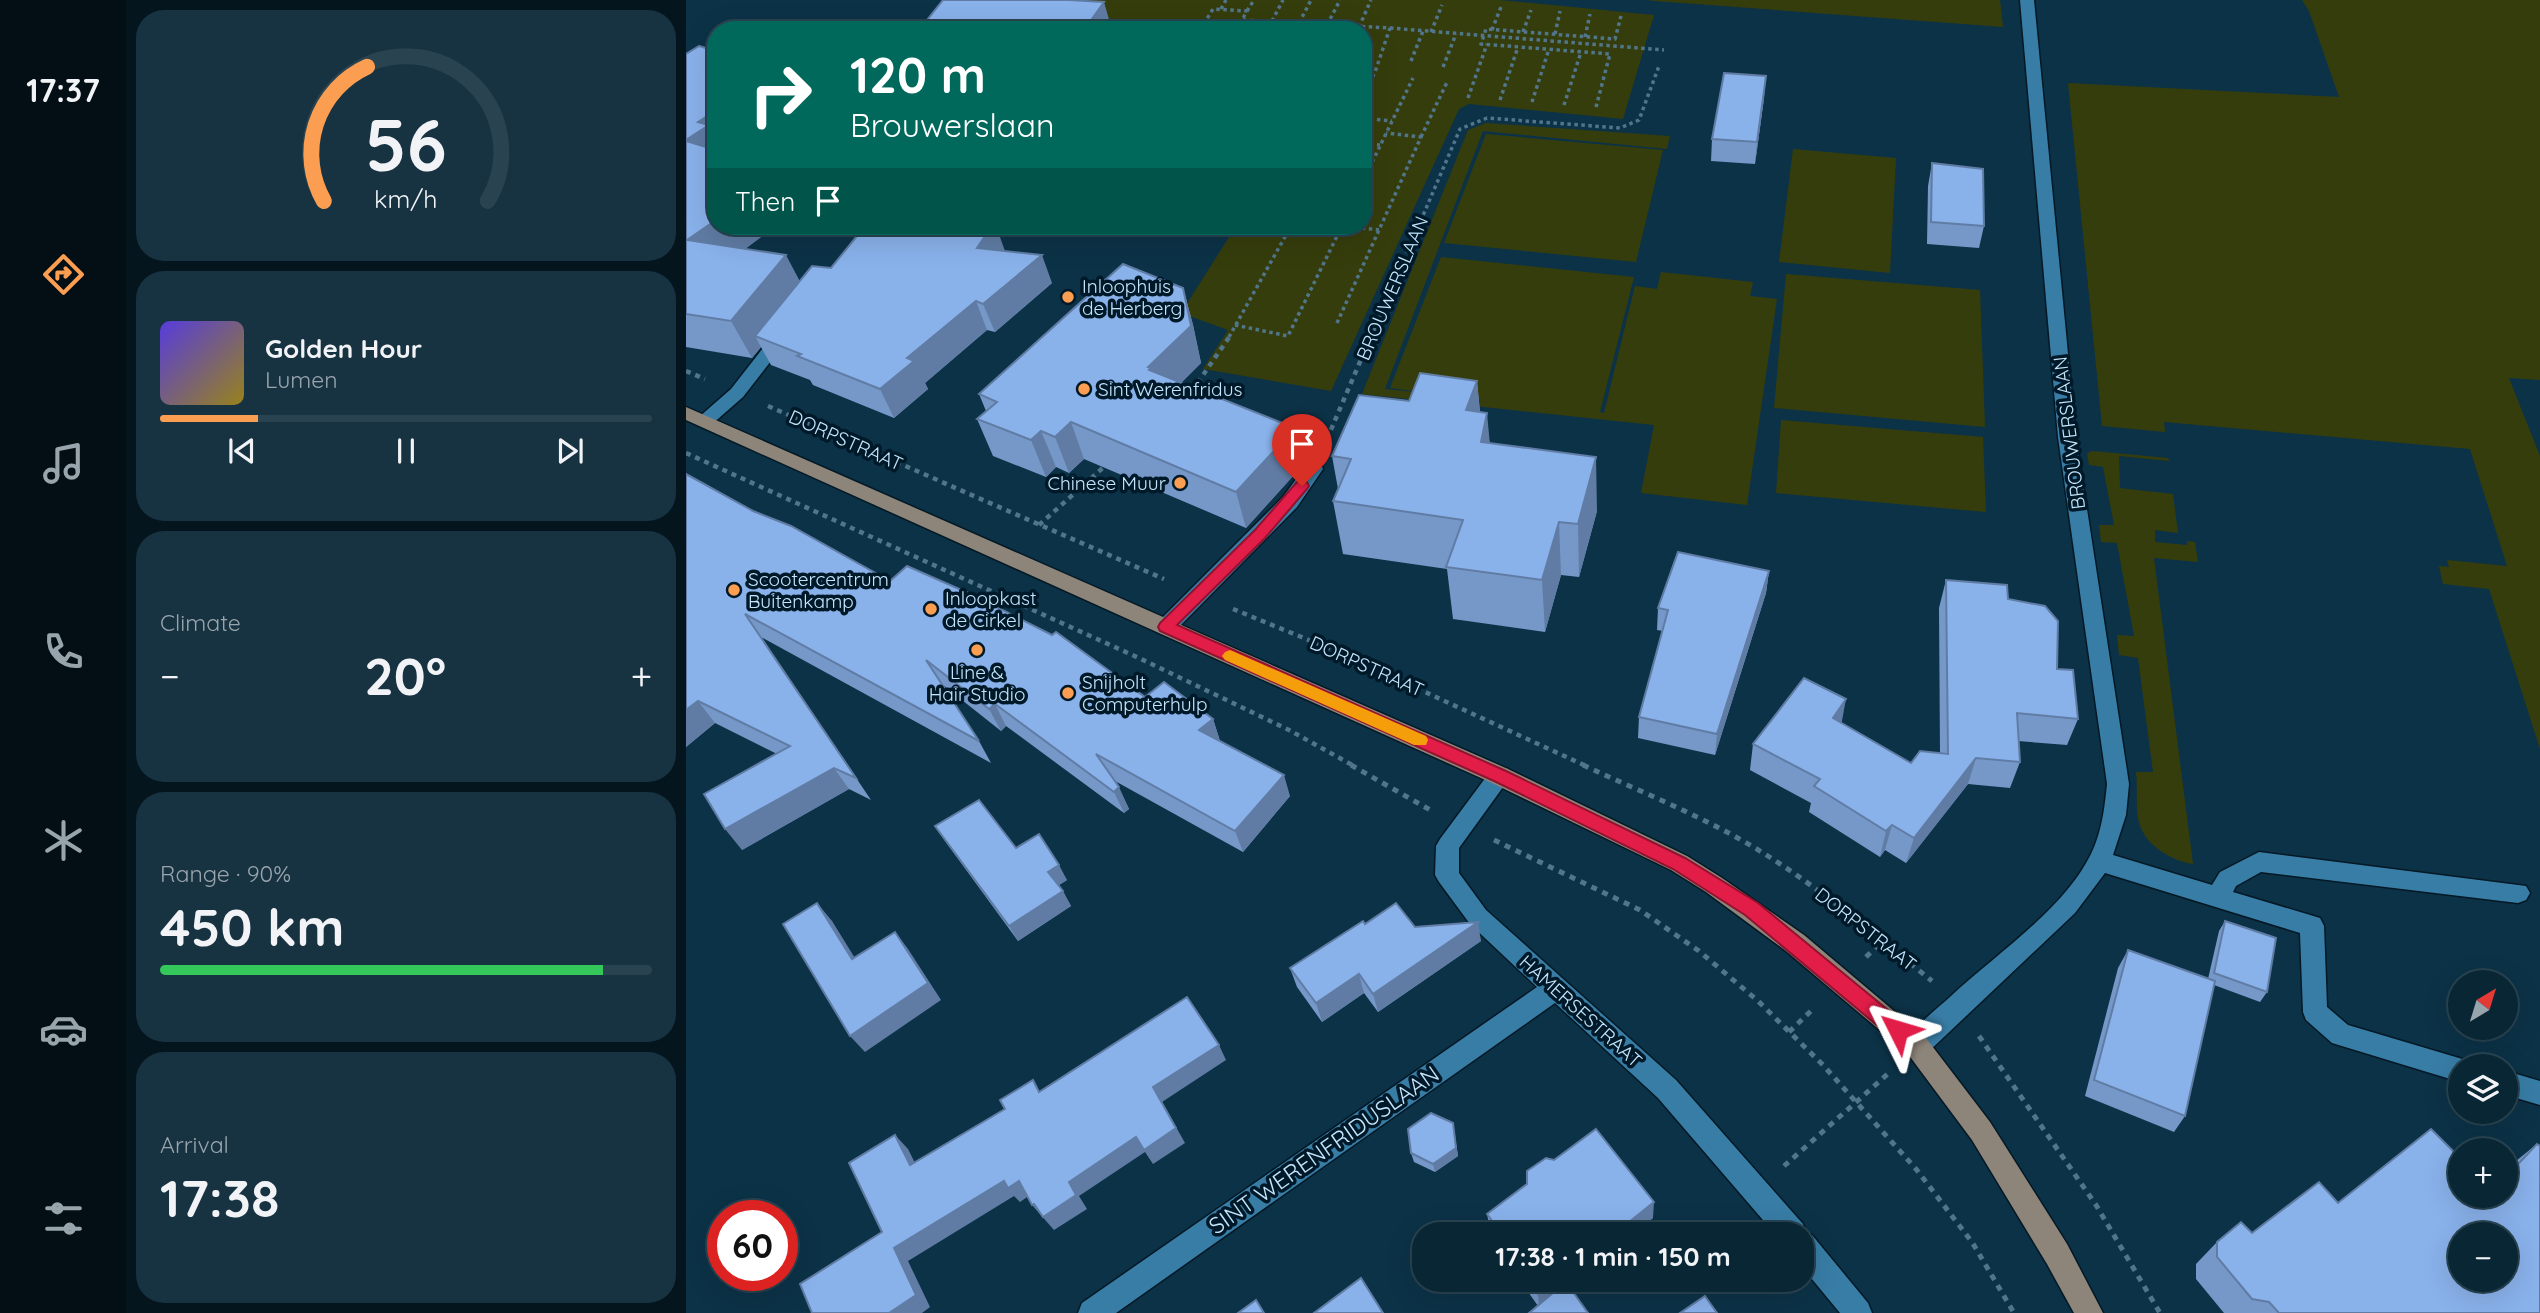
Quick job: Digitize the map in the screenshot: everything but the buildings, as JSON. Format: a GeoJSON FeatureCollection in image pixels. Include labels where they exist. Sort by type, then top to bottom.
{"type":"FeatureCollection","features":[{"type":"Feature","properties":{"kind":"main road","name":"DORPSTRAAT"},"geometry":{"type":"LineString","coordinates":[[696,417],[1500,776],[1679,863],[1724,891],[1795,943],[1917,1046]]}},
{"type":"Feature","properties":{"kind":"main road"},"geometry":{"type":"LineString","coordinates":[[1917,1046],[1981,1131],[2057,1254],[2089,1313]]}},
{"type":"Feature","properties":{"kind":"street","name":"BROUWERSLAAN"},"geometry":{"type":"LineString","coordinates":[[1917,1046],[1957,1006],[2073,902],[2099,861],[2118,810],[2119,784],[2067,437],[2027,0]]}},
{"type":"Feature","properties":{"kind":"street","name":"DORPSTRAAT"},"geometry":{"type":"LineString","coordinates":[[696,417],[737,393],[794,320]]}},
{"type":"Feature","properties":{"kind":"street"},"geometry":{"type":"LineString","coordinates":[[1166,627],[1290,502],[1314,469]]}},
{"type":"Feature","properties":{"kind":"street","name":"HAMERSESTRAAT"},"geometry":{"type":"LineString","coordinates":[[1500,776],[1448,846],[1447,875],[1478,917],[1667,1089],[1783,1222]]}},
{"type":"Feature","properties":{"kind":"street"},"geometry":{"type":"LineString","coordinates":[[2099,861],[2312,926],[2315,1012],[2341,1035],[2448,1066]]}},
{"type":"Feature","properties":{"kind":"street"},"geometry":{"type":"LineString","coordinates":[[2218,897],[2228,879],[2259,862],[2518,892]]}},
{"type":"Feature","properties":{"kind":"street","name":"SINT WERENFRIDUSLAAN"},"geometry":{"type":"LineString","coordinates":[[1092,1313],[1556,988]]}},
{"type":"Feature","properties":{"kind":"street"},"geometry":{"type":"LineString","coordinates":[[2518,1087],[2540,1093]]}},
{"type":"Feature","properties":{"kind":"street"},"geometry":{"type":"LineString","coordinates":[[1814,1260],[1858,1313]]}},
{"type":"Feature","properties":{"kind":"path"},"geometry":{"type":"LineString","coordinates":[[1221,9],[1226,0]]}},
{"type":"Feature","properties":{"kind":"path"},"geometry":{"type":"LineString","coordinates":[[1254,0],[1242,20],[1270,21],[1283,0]]}},
{"type":"Feature","properties":{"kind":"path"},"geometry":{"type":"LineString","coordinates":[[1299,21],[1311,0]]}},
{"type":"Feature","properties":{"kind":"path"},"geometry":{"type":"LineString","coordinates":[[1328,21],[1340,0]]}},
{"type":"Feature","properties":{"kind":"path"},"geometry":{"type":"LineString","coordinates":[[1362,21],[1371,0]]}},
{"type":"Feature","properties":{"kind":"path"},"geometry":{"type":"LineString","coordinates":[[1431,32],[1442,5]]}},
{"type":"Feature","properties":{"kind":"path"},"geometry":{"type":"LineString","coordinates":[[1492,30],[1501,7]]}},
{"type":"Feature","properties":{"kind":"path"},"geometry":{"type":"LineString","coordinates":[[1205,21],[1213,9],[1247,11]]}},
{"type":"Feature","properties":{"kind":"path"},"geometry":{"type":"LineString","coordinates":[[1523,32],[1531,10]]}},
{"type":"Feature","properties":{"kind":"path"},"geometry":{"type":"LineString","coordinates":[[1555,34],[1560,12]]}},
{"type":"Feature","properties":{"kind":"path"},"geometry":{"type":"LineString","coordinates":[[1585,37],[1590,14]]}},
{"type":"Feature","properties":{"kind":"path"},"geometry":{"type":"LineString","coordinates":[[1596,107],[1610,54],[1481,44],[1486,29],[1615,39],[1621,16]]}},
{"type":"Feature","properties":{"kind":"path"},"geometry":{"type":"LineString","coordinates":[[1372,27],[1664,50]]}},
{"type":"Feature","properties":{"kind":"path"},"geometry":{"type":"LineString","coordinates":[[1372,79],[1390,28]]}},
{"type":"Feature","properties":{"kind":"path"},"geometry":{"type":"LineString","coordinates":[[1411,61],[1423,31]]}},
{"type":"Feature","properties":{"kind":"path"},"geometry":{"type":"LineString","coordinates":[[1443,67],[1457,34]]}},
{"type":"Feature","properties":{"kind":"path"},"geometry":{"type":"LineString","coordinates":[[1468,98],[1488,44]]}},
{"type":"Feature","properties":{"kind":"path"},"geometry":{"type":"LineString","coordinates":[[1500,100],[1518,47]]}},
{"type":"Feature","properties":{"kind":"path"},"geometry":{"type":"LineString","coordinates":[[1532,102],[1549,49]]}},
{"type":"Feature","properties":{"kind":"path"},"geometry":{"type":"LineString","coordinates":[[1564,105],[1581,52]]}},
{"type":"Feature","properties":{"kind":"path","name":"BROUWERSLAAN"},"geometry":{"type":"LineString","coordinates":[[1314,469],[1460,129],[1487,118],[1620,128],[1639,120],[1659,66]]}},
{"type":"Feature","properties":{"kind":"path"},"geometry":{"type":"LineString","coordinates":[[1372,72],[1376,72]]}},
{"type":"Feature","properties":{"kind":"path"},"geometry":{"type":"LineString","coordinates":[[1372,162],[1413,78]]}},
{"type":"Feature","properties":{"kind":"path"},"geometry":{"type":"LineString","coordinates":[[1337,323],[1448,80]]}},
{"type":"Feature","properties":{"kind":"path"},"geometry":{"type":"LineString","coordinates":[[1372,119],[1392,121]]}},
{"type":"Feature","properties":{"kind":"path"},"geometry":{"type":"LineString","coordinates":[[1386,133],[1421,137]]}},
{"type":"Feature","properties":{"kind":"path"},"geometry":{"type":"LineString","coordinates":[[1372,144],[1380,145]]}},
{"type":"Feature","properties":{"kind":"path"},"geometry":{"type":"LineString","coordinates":[[1372,229],[1378,230]]}},
{"type":"Feature","properties":{"kind":"path"},"geometry":{"type":"LineString","coordinates":[[1185,399],[1202,380],[1286,235]]}},
{"type":"Feature","properties":{"kind":"path"},"geometry":{"type":"LineString","coordinates":[[1235,325],[1288,335],[1338,235]]}},
{"type":"Feature","properties":{"kind":"path"},"geometry":{"type":"LineString","coordinates":[[686,383],[687,372]]}},
{"type":"Feature","properties":{"kind":"path","name":"DORPSTRAAT"},"geometry":{"type":"LineString","coordinates":[[687,372],[1338,652],[1720,828],[1774,859],[1816,889],[1936,984],[1957,1006]]}},
{"type":"Feature","properties":{"kind":"path"},"geometry":{"type":"LineString","coordinates":[[686,453],[1100,640],[1286,729],[1462,826],[1640,910],[1670,930],[1758,1001],[1858,1103],[1916,1169],[1972,1242],[2014,1313]]}},
{"type":"Feature","properties":{"kind":"path"},"geometry":{"type":"LineString","coordinates":[[1039,525],[1109,463]]}},
{"type":"Feature","properties":{"kind":"path"},"geometry":{"type":"LineString","coordinates":[[1957,1006],[2096,1205],[2160,1313]]}},
{"type":"Feature","properties":{"kind":"path"},"geometry":{"type":"LineString","coordinates":[[1756,1189],[1858,1103],[1917,1046]]}},
{"type":"Feature","properties":{"kind":"green space"},"geometry":{"type":"Polygon","coordinates":[[[1058,0],[1500,0],[1654,15],[1623,119],[1469,104],[1459,109],[1331,391],[1203,369],[1228,330],[1181,313],[1230,235],[1372,235],[1372,21],[1042,21],[1058,0]]]}},
{"type":"Feature","properties":{"kind":"green space"},"geometry":{"type":"Polygon","coordinates":[[[1647,0],[2000,0],[2003,27],[1655,1],[1647,0]]]}},
{"type":"Feature","properties":{"kind":"green space"},"geometry":{"type":"Polygon","coordinates":[[[2302,0],[2540,0],[2540,380],[2509,378],[2540,456],[2540,749],[2489,589],[2443,584],[2439,566],[2449,567],[2447,560],[2507,566],[2470,449],[2164,422],[2165,432],[2102,426],[2068,83],[2339,97],[2309,11],[2302,0]]]}},
{"type":"Feature","properties":{"kind":"green space"},"geometry":{"type":"Polygon","coordinates":[[[1486,123],[1670,136],[1667,149],[1483,131],[1385,389],[1435,394],[1390,388],[1441,257],[1634,277],[1600,412],[1604,413],[1635,286],[1657,289],[1661,272],[1753,282],[1750,296],[1777,299],[1747,505],[1641,493],[1654,425],[1362,394],[1468,130],[1486,123]]]}},
{"type":"Feature","properties":{"kind":"green space"},"geometry":{"type":"Polygon","coordinates":[[[1486,134],[1663,150],[1636,262],[1444,243],[1486,134]]]}},
{"type":"Feature","properties":{"kind":"green space"},"geometry":{"type":"Polygon","coordinates":[[[1793,149],[1896,158],[1890,273],[1779,262],[1793,149]]]}},
{"type":"Feature","properties":{"kind":"green space"},"geometry":{"type":"Polygon","coordinates":[[[1786,274],[1980,290],[1985,427],[1774,408],[1786,274]]]}},
{"type":"Feature","properties":{"kind":"green space"},"geometry":{"type":"Polygon","coordinates":[[[1781,420],[1983,437],[1986,512],[1776,493],[1781,420]]]}},
{"type":"Feature","properties":{"kind":"green space"},"geometry":{"type":"Polygon","coordinates":[[[2093,451],[2168,458],[2169,461],[2119,456],[2120,488],[2173,494],[2178,533],[2155,530],[2155,542],[2187,545],[2187,541],[2195,542],[2198,562],[2154,558],[2193,864],[2176,859],[2152,844],[2139,822],[2136,772],[2153,772],[2138,658],[2119,655],[2117,635],[2134,636],[2117,543],[2101,542],[2099,525],[2114,525],[2103,467],[2089,465],[2087,453],[2093,451]]]}},
{"type":"Feature","properties":{"kind":"slow traffic"},"geometry":{"type":"LineString","coordinates":[[1230,656],[1420,740]]}},
{"type":"Feature","properties":{"kind":"place","name":"Inloophuis de Herberg"},"geometry":{"type":"Point","coordinates":[1068,297]}},
{"type":"Feature","properties":{"kind":"place","name":"Sint Werenfridus"},"geometry":{"type":"Point","coordinates":[1084,389]}},
{"type":"Feature","properties":{"kind":"place","name":"Chinese Muur"},"geometry":{"type":"Point","coordinates":[1180,483]}},
{"type":"Feature","properties":{"kind":"place","name":"Scootercentrum Buitenkamp"},"geometry":{"type":"Point","coordinates":[734,590]}},
{"type":"Feature","properties":{"kind":"place","name":"Inloopkast de Cirkel"},"geometry":{"type":"Point","coordinates":[931,609]}},
{"type":"Feature","properties":{"kind":"place","name":"Line & Hair Studio"},"geometry":{"type":"Point","coordinates":[977,650]}},
{"type":"Feature","properties":{"kind":"place","name":"Snijholt Computerhulp"},"geometry":{"type":"Point","coordinates":[1068,693]}},
{"type":"Feature","properties":{"kind":"route"},"geometry":{"type":"LineString","coordinates":[[1302,486],[1260,534],[1166,627],[1500,776],[1679,863],[1751,909],[1898,1030]]}}]}
